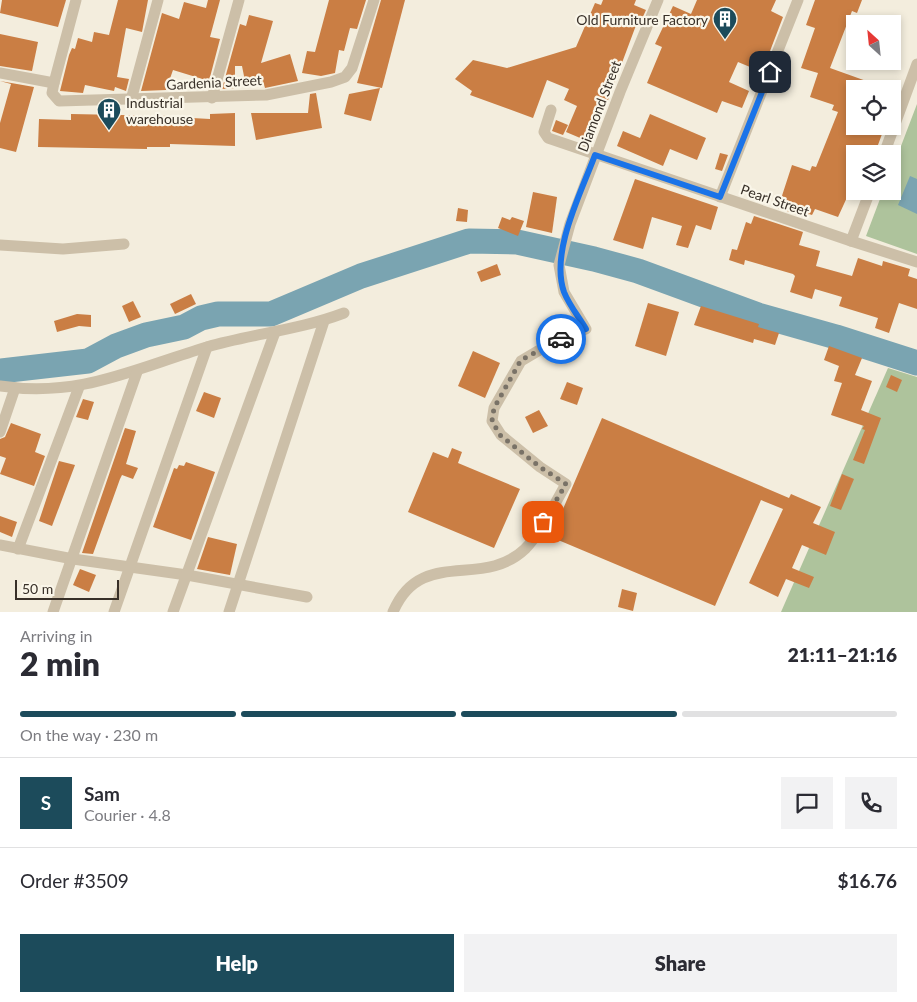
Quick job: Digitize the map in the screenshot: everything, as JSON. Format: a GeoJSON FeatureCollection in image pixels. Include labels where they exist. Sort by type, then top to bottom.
{"type":"FeatureCollection","features":[{"type":"Feature","properties":{"kind":"street"},"geometry":{"type":"LineString","coordinates":[[0,73],[54,83],[76,0]]}},
{"type":"Feature","properties":{"kind":"street"},"geometry":{"type":"LineString","coordinates":[[131,100],[158,0]]}},
{"type":"Feature","properties":{"kind":"street"},"geometry":{"type":"LineString","coordinates":[[212,98],[239,0]]}},
{"type":"Feature","properties":{"kind":"street","name":"Gardenia Street"},"geometry":{"type":"LineString","coordinates":[[54,83],[52,93],[56,100],[131,100],[212,98],[266,94],[331,82],[345,77],[358,54],[374,0]]}},
{"type":"Feature","properties":{"kind":"street","name":"Diamond Street"},"geometry":{"type":"LineString","coordinates":[[393,612],[399,597],[408,586],[421,578],[437,572],[491,567],[525,549],[566,484],[540,467],[500,435],[492,421],[494,408],[521,360],[553,342],[586,329],[564,292],[559,265],[570,224],[595,155],[658,0]]}},
{"type":"Feature","properties":{"kind":"street"},"geometry":{"type":"LineString","coordinates":[[720,197],[798,0]]}},
{"type":"Feature","properties":{"kind":"street"},"geometry":{"type":"LineString","coordinates":[[887,145],[917,64]]}},
{"type":"Feature","properties":{"kind":"street","name":"Pearl Street"},"geometry":{"type":"LineString","coordinates":[[552,110],[544,132],[546,136],[595,155],[917,262]]}},
{"type":"Feature","properties":{"kind":"street"},"geometry":{"type":"LineString","coordinates":[[851,241],[867,200]]}},
{"type":"Feature","properties":{"kind":"street"},"geometry":{"type":"LineString","coordinates":[[0,245],[63,249],[124,244]]}},
{"type":"Feature","properties":{"kind":"street"},"geometry":{"type":"LineString","coordinates":[[0,386],[54,389],[79,387],[137,372],[207,347],[324,321],[344,313]]}},
{"type":"Feature","properties":{"kind":"street"},"geometry":{"type":"LineString","coordinates":[[229,612],[324,321]]}},
{"type":"Feature","properties":{"kind":"street"},"geometry":{"type":"LineString","coordinates":[[173,612],[276,332]]}},
{"type":"Feature","properties":{"kind":"street"},"geometry":{"type":"LineString","coordinates":[[114,612],[207,347]]}},
{"type":"Feature","properties":{"kind":"street"},"geometry":{"type":"LineString","coordinates":[[54,612],[137,372]]}},
{"type":"Feature","properties":{"kind":"street"},"geometry":{"type":"LineString","coordinates":[[18,549],[79,387]]}},
{"type":"Feature","properties":{"kind":"street"},"geometry":{"type":"LineString","coordinates":[[0,432],[15,388]]}},
{"type":"Feature","properties":{"kind":"street"},"geometry":{"type":"LineString","coordinates":[[0,545],[73,559],[187,575],[307,597]]}},
{"type":"Feature","properties":{"kind":"green space"},"geometry":{"type":"Polygon","coordinates":[[[917,104],[917,254],[866,236],[880,200],[901,200],[901,146],[917,104]]]}},
{"type":"Feature","properties":{"kind":"green space"},"geometry":{"type":"Polygon","coordinates":[[[888,368],[917,377],[917,612],[781,612],[888,368]]]}},
{"type":"Feature","properties":{"kind":"water"},"geometry":{"type":"Polygon","coordinates":[[[910,176],[917,179],[917,214],[898,205],[910,176]]]}},
{"type":"Feature","properties":{"kind":"building"},"geometry":{"type":"Polygon","coordinates":[[[2,0],[66,0],[58,27],[0,13],[2,0]]]}},
{"type":"Feature","properties":{"kind":"building"},"geometry":{"type":"Polygon","coordinates":[[[118,0],[148,0],[142,32],[126,28],[117,77],[129,79],[126,91],[115,87],[114,91],[85,85],[83,93],[60,91],[69,55],[72,48],[75,49],[78,38],[92,42],[94,32],[109,35],[118,0]]]}},
{"type":"Feature","properties":{"kind":"building"},"geometry":{"type":"Polygon","coordinates":[[[208,0],[220,0],[210,37],[220,39],[209,81],[173,70],[166,90],[141,91],[162,13],[179,19],[184,2],[206,8],[208,0]]]}},
{"type":"Feature","properties":{"kind":"building"},"geometry":{"type":"Polygon","coordinates":[[[329,0],[366,0],[357,29],[350,28],[344,51],[339,50],[335,73],[321,76],[302,73],[307,51],[315,52],[329,0]]]}},
{"type":"Feature","properties":{"kind":"building"},"geometry":{"type":"Polygon","coordinates":[[[381,0],[405,0],[382,88],[357,83],[381,0]]]}},
{"type":"Feature","properties":{"kind":"building"},"geometry":{"type":"Polygon","coordinates":[[[603,0],[636,0],[634,5],[646,10],[641,21],[638,20],[592,143],[566,132],[577,106],[564,100],[569,89],[547,80],[533,118],[470,95],[472,91],[455,79],[473,60],[507,68],[576,47],[595,3],[601,5],[603,0]]]}},
{"type":"Feature","properties":{"kind":"building"},"geometry":{"type":"Polygon","coordinates":[[[697,0],[776,0],[771,11],[783,17],[762,72],[738,62],[729,82],[749,91],[742,108],[722,101],[717,113],[647,83],[662,47],[655,44],[673,6],[691,14],[697,0]]]}},
{"type":"Feature","properties":{"kind":"building"},"geometry":{"type":"Polygon","coordinates":[[[815,0],[862,0],[857,13],[852,11],[850,15],[846,15],[846,27],[830,68],[863,80],[846,80],[846,135],[882,135],[878,145],[846,145],[846,200],[838,217],[815,209],[812,215],[809,214],[807,218],[778,208],[792,165],[810,171],[812,166],[816,167],[838,112],[832,110],[834,105],[810,97],[818,73],[801,68],[815,28],[806,25],[815,0]]]}},
{"type":"Feature","properties":{"kind":"building"},"geometry":{"type":"Polygon","coordinates":[[[249,15],[273,21],[261,63],[290,54],[298,81],[265,88],[263,81],[246,86],[242,66],[235,66],[235,88],[222,89],[240,24],[246,26],[249,15]]]}},
{"type":"Feature","properties":{"kind":"building"},"geometry":{"type":"Polygon","coordinates":[[[0,34],[38,42],[32,71],[0,66],[0,34]]]}},
{"type":"Feature","properties":{"kind":"building"},"geometry":{"type":"Polygon","coordinates":[[[0,81],[34,87],[16,152],[0,148],[0,123],[11,84],[0,81]]]}},
{"type":"Feature","properties":{"kind":"building"},"geometry":{"type":"Polygon","coordinates":[[[380,88],[371,121],[344,114],[349,94],[380,88]]]}},
{"type":"Feature","properties":{"kind":"building"},"geometry":{"type":"Polygon","coordinates":[[[316,93],[322,128],[256,140],[251,113],[308,113],[310,94],[316,93]]]}},
{"type":"Feature","properties":{"kind":"building"},"geometry":{"type":"Polygon","coordinates":[[[235,113],[235,146],[170,144],[170,147],[147,147],[147,149],[38,147],[39,119],[71,120],[71,114],[171,116],[171,121],[192,121],[192,118],[210,119],[210,114],[235,113]]]}},
{"type":"Feature","properties":{"kind":"building"},"geometry":{"type":"Polygon","coordinates":[[[650,114],[706,138],[697,160],[670,149],[663,166],[617,146],[623,131],[640,138],[650,114]]]}},
{"type":"Feature","properties":{"kind":"building"},"geometry":{"type":"Polygon","coordinates":[[[556,120],[568,125],[563,135],[552,131],[556,120]]]}},
{"type":"Feature","properties":{"kind":"building"},"geometry":{"type":"Polygon","coordinates":[[[720,153],[728,155],[722,171],[715,169],[720,153]]]}},
{"type":"Feature","properties":{"kind":"building"},"geometry":{"type":"Polygon","coordinates":[[[635,179],[718,207],[711,230],[696,225],[688,248],[676,245],[682,226],[652,217],[643,249],[613,240],[635,179]]]}},
{"type":"Feature","properties":{"kind":"building"},"geometry":{"type":"Polygon","coordinates":[[[533,192],[557,197],[552,233],[526,227],[533,192]]]}},
{"type":"Feature","properties":{"kind":"building"},"geometry":{"type":"Polygon","coordinates":[[[458,208],[468,210],[467,222],[456,221],[458,208]]]}},
{"type":"Feature","properties":{"kind":"building"},"geometry":{"type":"Polygon","coordinates":[[[754,216],[803,232],[799,245],[820,251],[816,266],[852,276],[858,258],[882,266],[883,261],[910,269],[908,276],[917,279],[917,309],[899,303],[889,333],[875,328],[878,318],[839,306],[842,297],[815,289],[812,299],[790,292],[795,276],[793,274],[745,260],[744,265],[729,260],[732,249],[737,250],[746,222],[751,224],[754,216]]]}},
{"type":"Feature","properties":{"kind":"building"},"geometry":{"type":"Polygon","coordinates":[[[502,217],[510,220],[512,217],[524,221],[518,236],[498,228],[502,217]]]}},
{"type":"Feature","properties":{"kind":"building"},"geometry":{"type":"Polygon","coordinates":[[[497,264],[501,275],[481,282],[477,272],[497,264]]]}},
{"type":"Feature","properties":{"kind":"building"},"geometry":{"type":"Polygon","coordinates":[[[191,294],[196,304],[175,314],[170,304],[191,294]]]}},
{"type":"Feature","properties":{"kind":"building"},"geometry":{"type":"Polygon","coordinates":[[[133,301],[141,317],[129,322],[122,306],[133,301]]]}},
{"type":"Feature","properties":{"kind":"building"},"geometry":{"type":"Polygon","coordinates":[[[648,303],[679,312],[666,356],[635,346],[648,303]]]}},
{"type":"Feature","properties":{"kind":"building"},"geometry":{"type":"Polygon","coordinates":[[[701,306],[759,324],[758,327],[779,333],[775,345],[754,339],[753,343],[694,325],[701,306]]]}},
{"type":"Feature","properties":{"kind":"building"},"geometry":{"type":"Polygon","coordinates":[[[77,314],[91,315],[91,327],[79,326],[57,332],[54,321],[77,314]]]}},
{"type":"Feature","properties":{"kind":"building"},"geometry":{"type":"Polygon","coordinates":[[[829,346],[862,358],[855,375],[872,381],[861,410],[881,418],[864,464],[853,460],[865,430],[862,429],[864,426],[831,415],[842,383],[834,381],[839,366],[824,360],[829,346]]]}},
{"type":"Feature","properties":{"kind":"building"},"geometry":{"type":"Polygon","coordinates":[[[473,351],[500,363],[485,398],[458,386],[473,351]]]}},
{"type":"Feature","properties":{"kind":"building"},"geometry":{"type":"Polygon","coordinates":[[[891,375],[902,380],[897,392],[886,387],[891,375]]]}},
{"type":"Feature","properties":{"kind":"building"},"geometry":{"type":"Polygon","coordinates":[[[567,382],[583,388],[577,405],[560,399],[567,382]]]}},
{"type":"Feature","properties":{"kind":"building"},"geometry":{"type":"Polygon","coordinates":[[[204,392],[221,398],[214,418],[196,411],[204,392]]]}},
{"type":"Feature","properties":{"kind":"building"},"geometry":{"type":"Polygon","coordinates":[[[83,399],[94,402],[88,420],[76,417],[83,399]]]}},
{"type":"Feature","properties":{"kind":"building"},"geometry":{"type":"Polygon","coordinates":[[[539,410],[548,426],[533,433],[525,417],[539,410]]]}},
{"type":"Feature","properties":{"kind":"building"},"geometry":{"type":"Polygon","coordinates":[[[602,418],[789,498],[791,494],[821,507],[813,523],[835,532],[826,555],[802,545],[792,568],[814,577],[809,588],[786,579],[778,597],[749,583],[783,509],[761,500],[715,606],[551,537],[602,418]]]}},
{"type":"Feature","properties":{"kind":"building"},"geometry":{"type":"Polygon","coordinates":[[[11,423],[41,434],[35,452],[45,456],[34,486],[0,474],[6,458],[0,456],[0,439],[5,437],[11,423]]]}},
{"type":"Feature","properties":{"kind":"building"},"geometry":{"type":"Polygon","coordinates":[[[125,428],[136,431],[126,464],[138,468],[133,479],[122,475],[93,554],[82,553],[125,428]]]}},
{"type":"Feature","properties":{"kind":"building"},"geometry":{"type":"Polygon","coordinates":[[[452,448],[462,452],[458,463],[520,489],[494,548],[408,512],[433,452],[448,458],[452,448]]]}},
{"type":"Feature","properties":{"kind":"building"},"geometry":{"type":"Polygon","coordinates":[[[59,461],[75,465],[52,526],[39,521],[59,461]]]}},
{"type":"Feature","properties":{"kind":"building"},"geometry":{"type":"Polygon","coordinates":[[[186,462],[215,472],[191,540],[153,527],[174,468],[177,469],[179,465],[184,466],[186,462]]]}},
{"type":"Feature","properties":{"kind":"building"},"geometry":{"type":"Polygon","coordinates":[[[842,474],[854,479],[841,510],[830,506],[842,474]]]}},
{"type":"Feature","properties":{"kind":"building"},"geometry":{"type":"Polygon","coordinates":[[[0,516],[17,522],[12,537],[0,532],[0,516]]]}},
{"type":"Feature","properties":{"kind":"building"},"geometry":{"type":"Polygon","coordinates":[[[208,537],[237,544],[230,575],[197,569],[208,537]]]}},
{"type":"Feature","properties":{"kind":"building"},"geometry":{"type":"Polygon","coordinates":[[[80,569],[96,575],[89,592],[73,585],[80,569]]]}},
{"type":"Feature","properties":{"kind":"building"},"geometry":{"type":"Polygon","coordinates":[[[622,589],[637,593],[633,611],[618,607],[622,589]]]}},
{"type":"Feature","properties":{"kind":"waterway"},"geometry":{"type":"LineString","coordinates":[[0,371],[88,361],[116,346],[146,335],[184,327],[201,318],[218,314],[271,314],[361,276],[469,241],[517,242],[594,259],[638,271],[758,315],[917,363]]}},
{"type":"Feature","properties":{"kind":"way so far"},"geometry":{"type":"LineString","coordinates":[[543,522],[566,484],[540,467],[500,435],[492,421],[494,408],[521,360],[561,339]]}},
{"type":"Feature","properties":{"kind":"place","name":"Old Furniture Factory"},"geometry":{"type":"Point","coordinates":[725,40]}},
{"type":"Feature","properties":{"kind":"place","name":"Industrial warehouse"},"geometry":{"type":"Point","coordinates":[109,131]}},
{"type":"Feature","properties":{"kind":"route"},"geometry":{"type":"LineString","coordinates":[[561,339],[586,329],[564,292],[559,265],[570,224],[595,155],[720,197],[770,72]]}}]}
